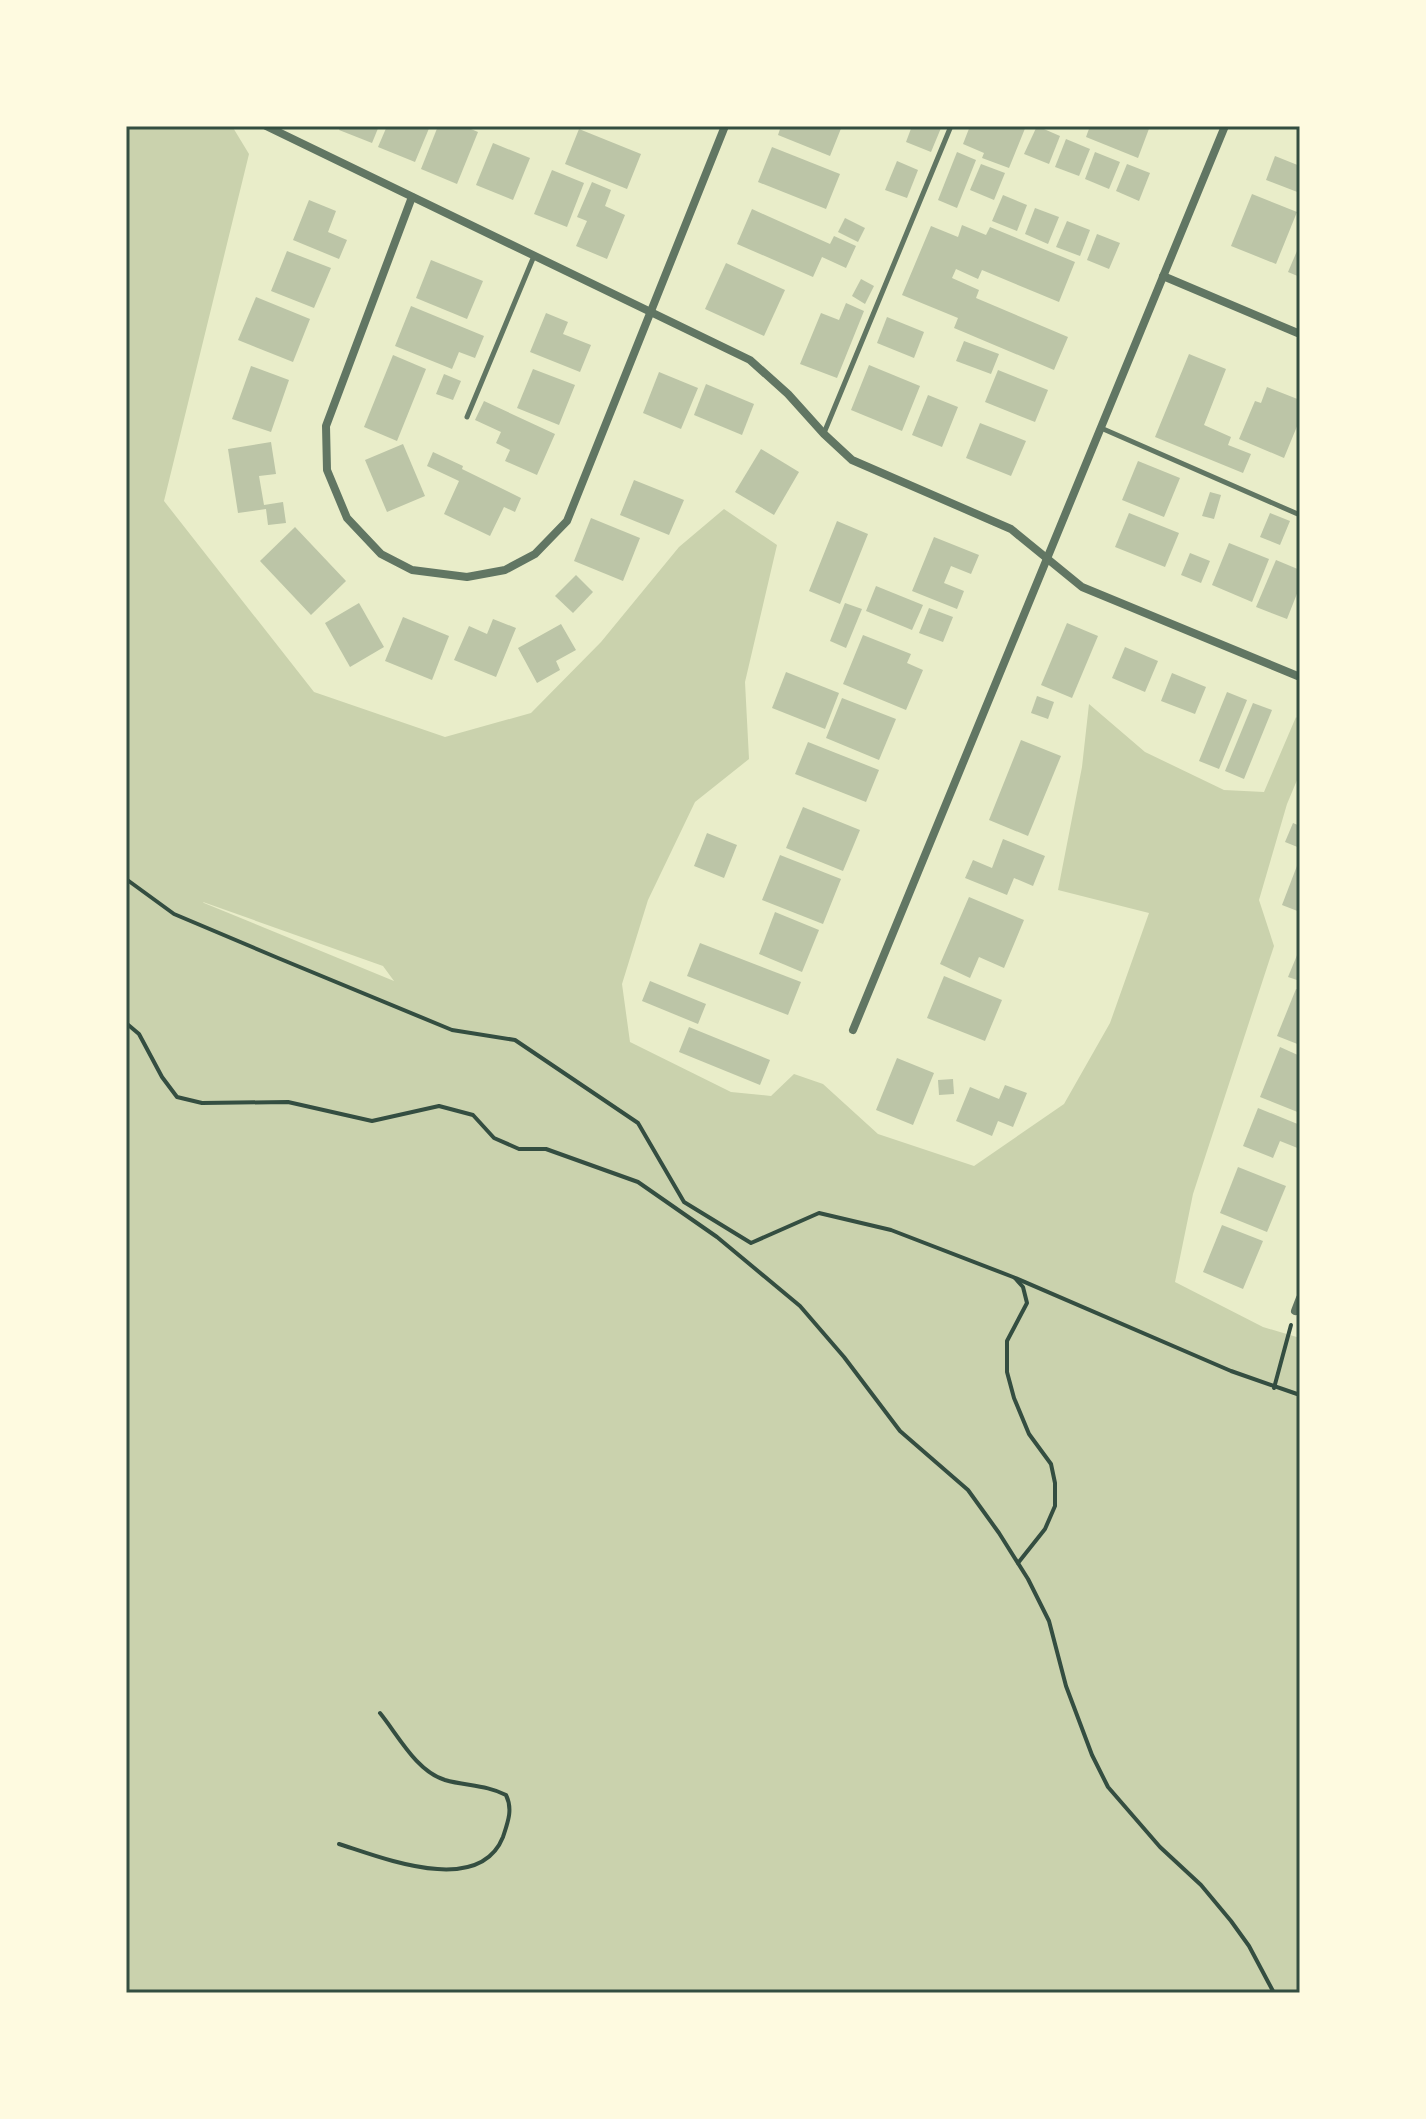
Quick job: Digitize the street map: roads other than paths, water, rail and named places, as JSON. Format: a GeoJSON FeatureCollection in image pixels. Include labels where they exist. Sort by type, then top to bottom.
{"type":"FeatureCollection","features":[{"type":"Feature","properties":{"kind":"street"},"geometry":{"type":"LineString","coordinates":[[266,126],[750,360],[852,460],[1011,529],[1082,587],[1300,677]]}},
{"type":"Feature","properties":{"kind":"street"},"geometry":{"type":"LineString","coordinates":[[412,197],[326,426],[327,470],[347,518],[381,554],[412,570],[467,577],[505,570],[535,554],[567,521],[725,126]]}},
{"type":"Feature","properties":{"kind":"street"},"geometry":{"type":"LineString","coordinates":[[853,1030],[1225,126]]}},
{"type":"Feature","properties":{"kind":"street"},"geometry":{"type":"LineString","coordinates":[[1163,276],[1300,334]]}},
{"type":"Feature","properties":{"kind":"street"},"geometry":{"type":"LineString","coordinates":[[1295,1311],[1300,1298]]}},
{"type":"Feature","properties":{"kind":"lane"},"geometry":{"type":"LineString","coordinates":[[824,434],[951,126]]}},
{"type":"Feature","properties":{"kind":"lane"},"geometry":{"type":"LineString","coordinates":[[467,417],[534,256]]}},
{"type":"Feature","properties":{"kind":"lane"},"geometry":{"type":"LineString","coordinates":[[1101,428],[1300,515]]}}]}
